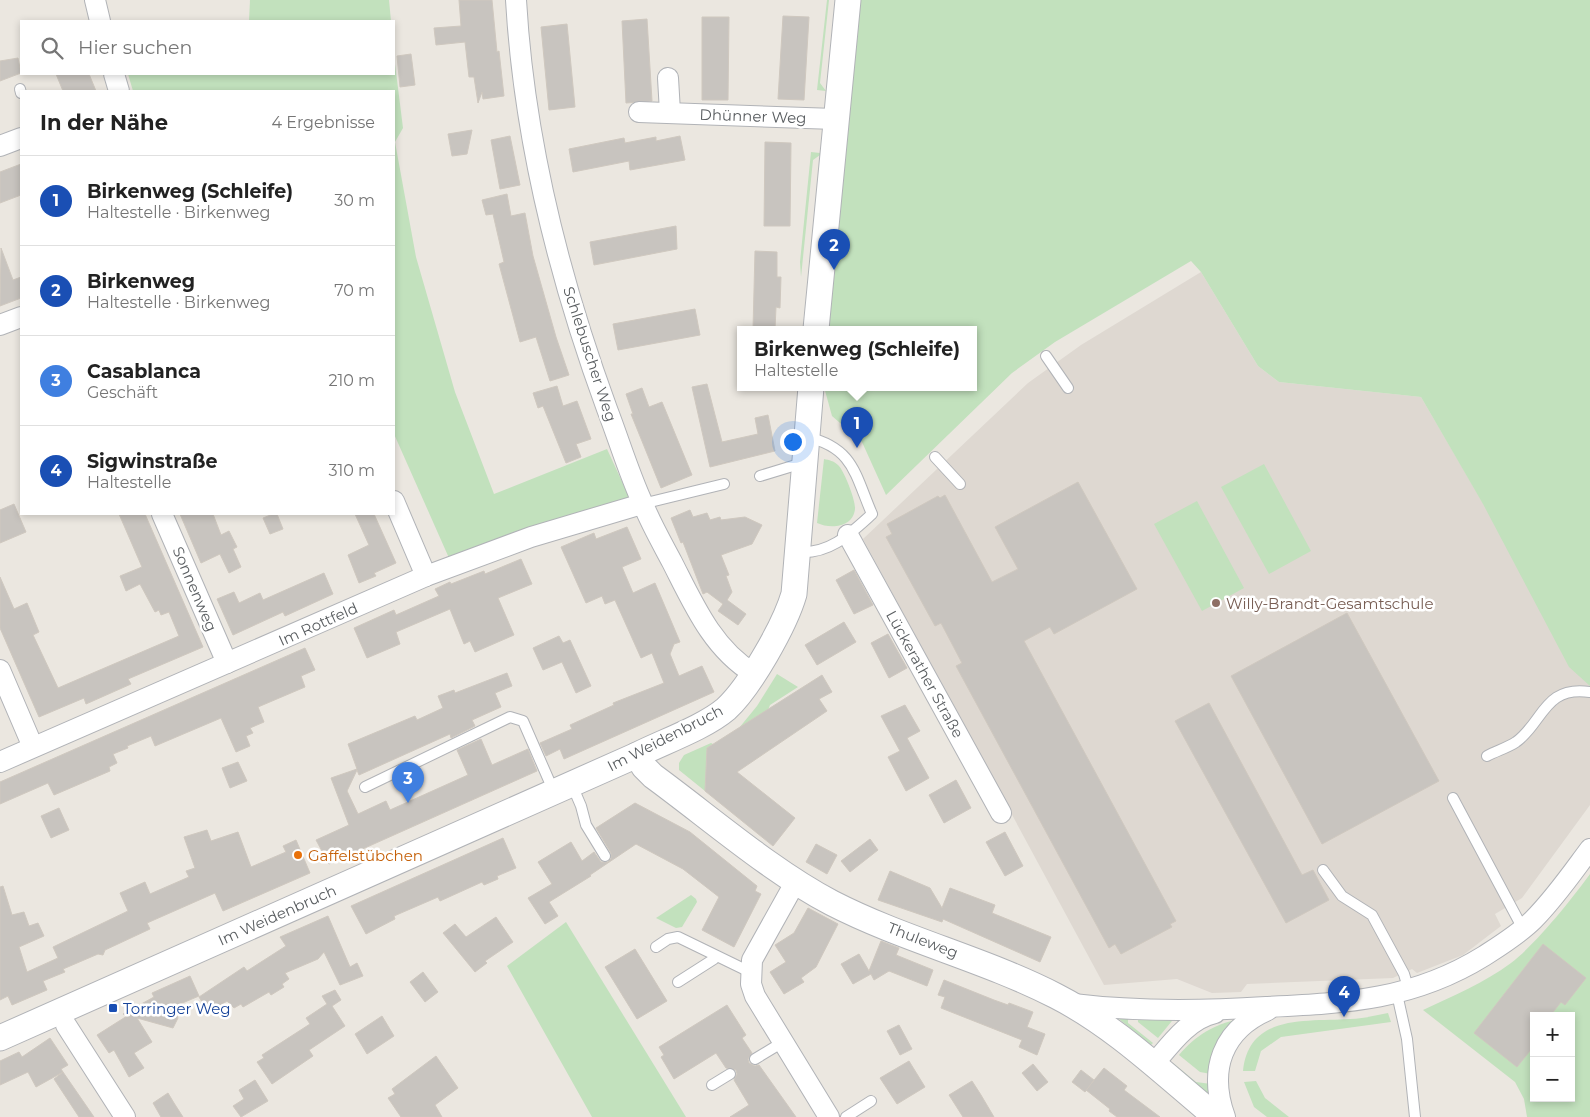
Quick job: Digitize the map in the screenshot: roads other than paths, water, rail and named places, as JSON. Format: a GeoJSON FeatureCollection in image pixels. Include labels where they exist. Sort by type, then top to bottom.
{"type":"FeatureCollection","features":[{"type":"Feature","properties":{"kind":"street"},"geometry":{"type":"LineString","coordinates":[[95,0],[100,20]]}},
{"type":"Feature","properties":{"kind":"street","name":"Schlebuscher Weg"},"geometry":{"type":"LineString","coordinates":[[516,0],[522,66],[531,126],[557,250],[585,349],[642,504],[710,632],[722,648],[753,673]]}},
{"type":"Feature","properties":{"kind":"street"},"geometry":{"type":"LineString","coordinates":[[816,326],[848,0]]}},
{"type":"Feature","properties":{"kind":"street"},"geometry":{"type":"LineString","coordinates":[[114,75],[119,90]]}},
{"type":"Feature","properties":{"kind":"street"},"geometry":{"type":"LineString","coordinates":[[668,78],[670,112]]}},
{"type":"Feature","properties":{"kind":"street","name":"Dhünner Weg"},"geometry":{"type":"LineString","coordinates":[[639,112],[835,119]]}},
{"type":"Feature","properties":{"kind":"street"},"geometry":{"type":"LineString","coordinates":[[0,146],[20,138]]}},
{"type":"Feature","properties":{"kind":"street"},"geometry":{"type":"LineString","coordinates":[[0,326],[20,317]]}},
{"type":"Feature","properties":{"kind":"street","name":"Im Weidenbruch"},"geometry":{"type":"LineString","coordinates":[[0,1038],[638,755],[720,713],[736,698],[753,673],[785,619],[790,606],[796,583],[799,552],[811,391]]}},
{"type":"Feature","properties":{"kind":"street"},"geometry":{"type":"LineString","coordinates":[[395,503],[426,576]]}},
{"type":"Feature","properties":{"kind":"street","name":"Im Rottfeld"},"geometry":{"type":"LineString","coordinates":[[0,762],[426,576],[531,537],[642,504]]}},
{"type":"Feature","properties":{"kind":"street","name":"Sonnenweg"},"geometry":{"type":"LineString","coordinates":[[162,515],[227,663]]}},
{"type":"Feature","properties":{"kind":"street","name":"Lückerather Straße"},"geometry":{"type":"LineString","coordinates":[[848,535],[1001,813]]}},
{"type":"Feature","properties":{"kind":"street"},"geometry":{"type":"LineString","coordinates":[[0,670],[33,747]]}},
{"type":"Feature","properties":{"kind":"street","name":"Thuleweg"},"geometry":{"type":"LineString","coordinates":[[638,755],[644,768],[653,776],[796,881],[850,911],[986,965],[1071,1004],[1122,1040],[1216,1117]]}},
{"type":"Feature","properties":{"kind":"street"},"geometry":{"type":"LineString","coordinates":[[1071,1004],[1134,1010],[1230,1010],[1333,1004],[1403,993],[1469,965],[1523,929],[1554,897],[1590,849]]}},
{"type":"Feature","properties":{"kind":"street"},"geometry":{"type":"LineString","coordinates":[[796,881],[758,949],[750,972],[756,996],[829,1117]]}},
{"type":"Feature","properties":{"kind":"street"},"geometry":{"type":"LineString","coordinates":[[1225,1117],[1220,1104],[1218,1067],[1225,1047],[1238,1028],[1255,1016],[1275,1007]]}},
{"type":"Feature","properties":{"kind":"street"},"geometry":{"type":"LineString","coordinates":[[1152,1065],[1178,1035],[1193,1023],[1210,1014],[1230,1010]]}},
{"type":"Feature","properties":{"kind":"street"},"geometry":{"type":"LineString","coordinates":[[66,1024],[125,1117]]}},
{"type":"Feature","properties":{"kind":"lane"},"geometry":{"type":"LineString","coordinates":[[1046,356],[1068,388]]}},
{"type":"Feature","properties":{"kind":"lane"},"geometry":{"type":"LineString","coordinates":[[799,552],[820,551],[848,535],[872,514],[848,459],[835,446],[807,436]]}},
{"type":"Feature","properties":{"kind":"lane"},"geometry":{"type":"LineString","coordinates":[[935,458],[960,484]]}},
{"type":"Feature","properties":{"kind":"lane"},"geometry":{"type":"LineString","coordinates":[[760,476],[796,465],[805,466]]}},
{"type":"Feature","properties":{"kind":"lane"},"geometry":{"type":"LineString","coordinates":[[642,504],[724,484]]}},
{"type":"Feature","properties":{"kind":"lane"},"geometry":{"type":"LineString","coordinates":[[1487,756],[1517,741],[1547,705],[1556,698],[1569,692],[1590,692]]}},
{"type":"Feature","properties":{"kind":"lane"},"geometry":{"type":"LineString","coordinates":[[365,787],[510,717],[517,717],[522,721],[562,788],[581,806],[586,825],[605,856]]}},
{"type":"Feature","properties":{"kind":"lane"},"geometry":{"type":"LineString","coordinates":[[1453,798],[1523,929]]}},
{"type":"Feature","properties":{"kind":"lane"},"geometry":{"type":"LineString","coordinates":[[1323,870],[1342,896],[1372,915],[1404,974],[1403,993],[1406,1039],[1415,1117]]}},
{"type":"Feature","properties":{"kind":"lane"},"geometry":{"type":"LineString","coordinates":[[656,947],[668,939],[678,936],[750,972]]}},
{"type":"Feature","properties":{"kind":"lane"},"geometry":{"type":"LineString","coordinates":[[678,982],[714,959],[715,956]]}},
{"type":"Feature","properties":{"kind":"lane"},"geometry":{"type":"LineString","coordinates":[[755,1059],[783,1042]]}},
{"type":"Feature","properties":{"kind":"lane"},"geometry":{"type":"LineString","coordinates":[[712,1085],[730,1074]]}},
{"type":"Feature","properties":{"kind":"lane"},"geometry":{"type":"LineString","coordinates":[[846,1117],[871,1101]]}},
{"type":"Feature","properties":{"kind":"place","name":"Birkenweg"},"geometry":{"type":"Point","coordinates":[834,270]}},
{"type":"Feature","properties":{"kind":"place","name":"Birkenweg (Schleife)"},"geometry":{"type":"Point","coordinates":[857,448]}},
{"type":"Feature","properties":{"kind":"place","name":"Willy-Brandt-Gesamtschule"},"geometry":{"type":"Point","coordinates":[1216,603]}},
{"type":"Feature","properties":{"kind":"place","name":"Casablanca"},"geometry":{"type":"Point","coordinates":[408,803]}},
{"type":"Feature","properties":{"kind":"place","name":"Gaffelstübchen"},"geometry":{"type":"Point","coordinates":[298,855]}},
{"type":"Feature","properties":{"kind":"place","name":"Torringer Weg"},"geometry":{"type":"Point","coordinates":[113,1008]}},
{"type":"Feature","properties":{"kind":"place","name":"Sigwinstraße"},"geometry":{"type":"Point","coordinates":[1344,1017]}}]}
